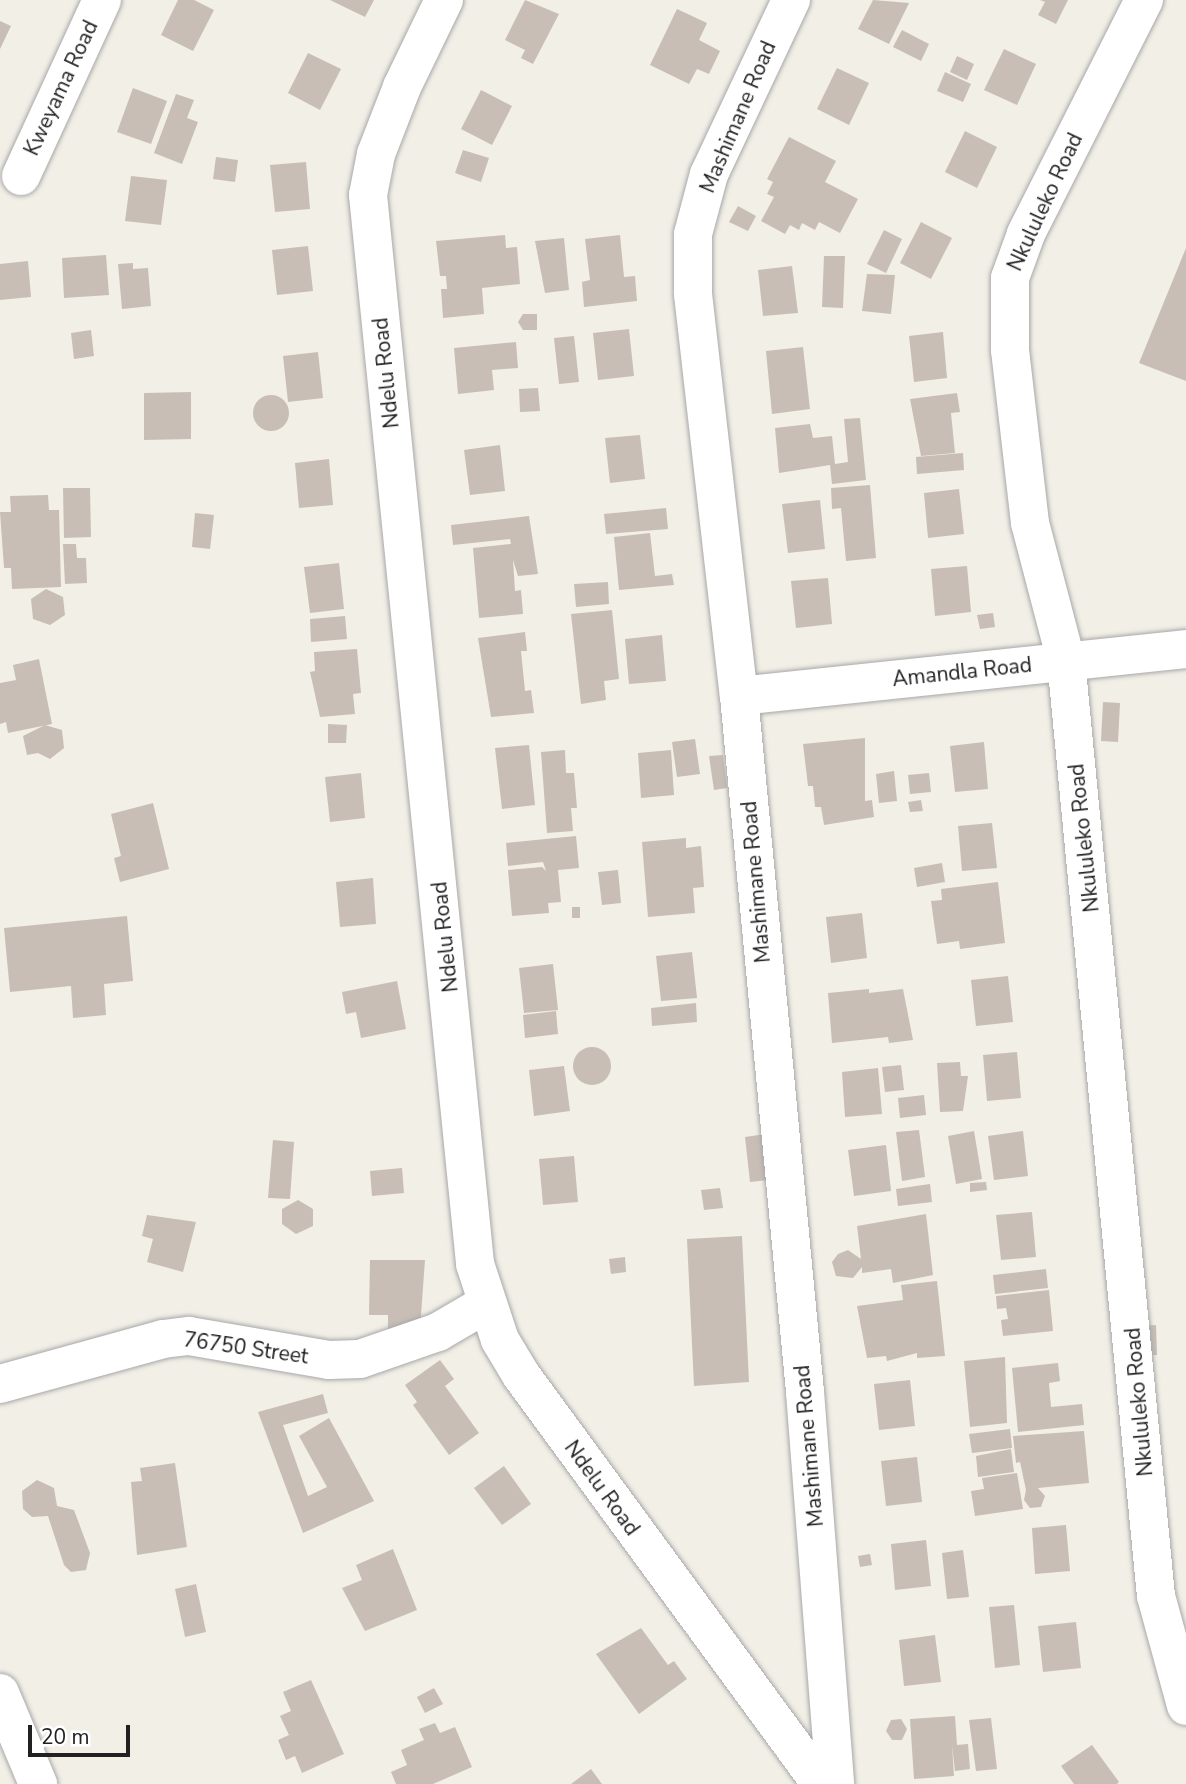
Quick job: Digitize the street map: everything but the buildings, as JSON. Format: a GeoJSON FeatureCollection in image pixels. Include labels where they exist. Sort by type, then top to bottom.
{"type":"FeatureCollection","features":[{"type":"Feature","properties":{"kind":"street","name":"Kweyama Road"},"geometry":{"type":"LineString","coordinates":[[21,176],[102,0]]}},
{"type":"Feature","properties":{"kind":"street","name":"Ndelu Road"},"geometry":{"type":"LineString","coordinates":[[444,0],[398,98],[376,154],[368,195],[475,1264],[499,1340],[521,1374],[821,1784]]}},
{"type":"Feature","properties":{"kind":"street","name":"Mashimane Road"},"geometry":{"type":"LineString","coordinates":[[791,0],[709,174],[693,234],[693,294],[739,696],[805,1392],[835,1784]]}},
{"type":"Feature","properties":{"kind":"street","name":"Nkululeko Road"},"geometry":{"type":"LineString","coordinates":[[1144,0],[1026,234],[1010,278],[1010,350],[1030,523],[1066,660],[1156,1596],[1186,1706]]}},
{"type":"Feature","properties":{"kind":"street","name":"Amandla Road"},"geometry":{"type":"LineString","coordinates":[[739,696],[1186,649]]}},
{"type":"Feature","properties":{"kind":"street","name":"76750 Street"},"geometry":{"type":"LineString","coordinates":[[0,1384],[163,1339],[189,1336],[329,1360],[360,1359],[438,1332],[486,1304]]}},
{"type":"Feature","properties":{"kind":"street"},"geometry":{"type":"LineString","coordinates":[[0,1693],[38,1784]]}}]}
